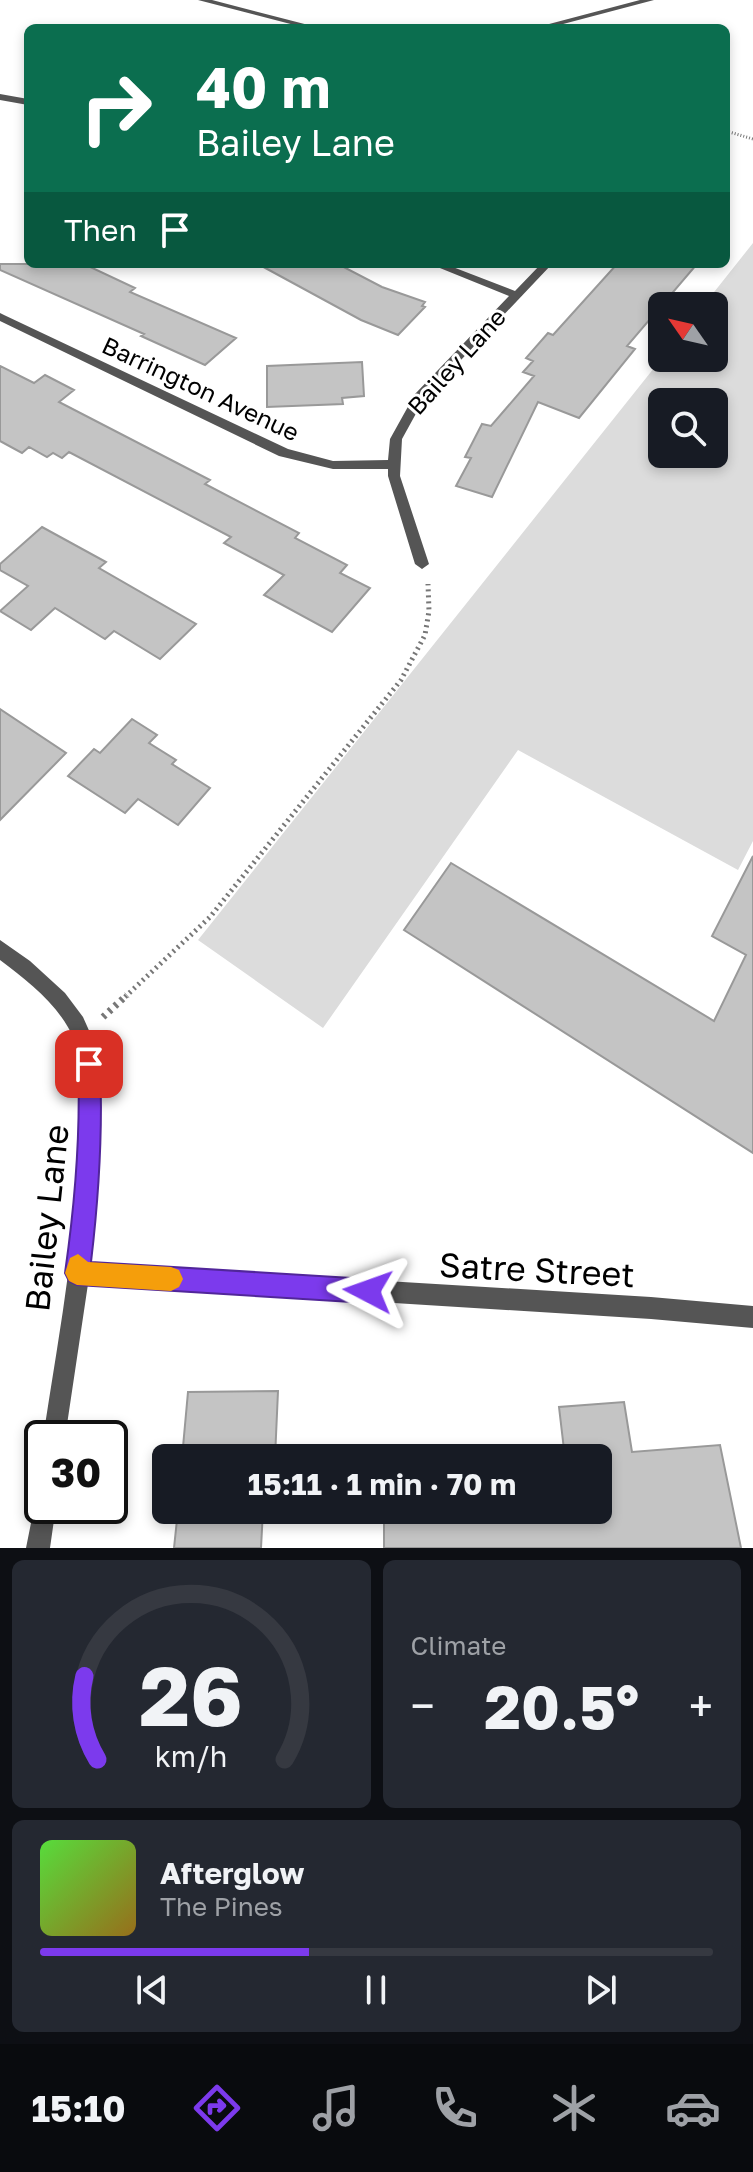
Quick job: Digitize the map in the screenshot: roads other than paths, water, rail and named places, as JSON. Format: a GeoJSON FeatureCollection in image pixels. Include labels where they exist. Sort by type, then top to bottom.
{"type":"FeatureCollection","features":[{"type":"Feature","properties":{"kind":"street"},"geometry":{"type":"LineString","coordinates":[[202,0],[253,9],[303,24]]}},
{"type":"Feature","properties":{"kind":"street"},"geometry":{"type":"LineString","coordinates":[[569,24],[650,0]]}},
{"type":"Feature","properties":{"kind":"street"},"geometry":{"type":"LineString","coordinates":[[0,97],[24,101]]}},
{"type":"Feature","properties":{"kind":"street"},"geometry":{"type":"LineString","coordinates":[[445,268],[516,295]]}},
{"type":"Feature","properties":{"kind":"street","name":"Bailey Lane"},"geometry":{"type":"LineString","coordinates":[[422,564],[396,486],[393,464],[396,439],[412,405],[543,268]]}},
{"type":"Feature","properties":{"kind":"street","name":"Barrington Avenue"},"geometry":{"type":"LineString","coordinates":[[0,317],[284,453],[333,465],[393,464]]}},
{"type":"Feature","properties":{"kind":"street","name":"Bailey Lane"},"geometry":{"type":"LineString","coordinates":[[0,949],[34,975],[60,1003],[83,1037],[89,1064],[91,1121],[86,1205],[57,1420]]}},
{"type":"Feature","properties":{"kind":"street","name":"Satre Street"},"geometry":{"type":"LineString","coordinates":[[77,1273],[753,1317]]}},
{"type":"Feature","properties":{"kind":"street"},"geometry":{"type":"LineString","coordinates":[[38,1548],[41,1524]]}}]}
